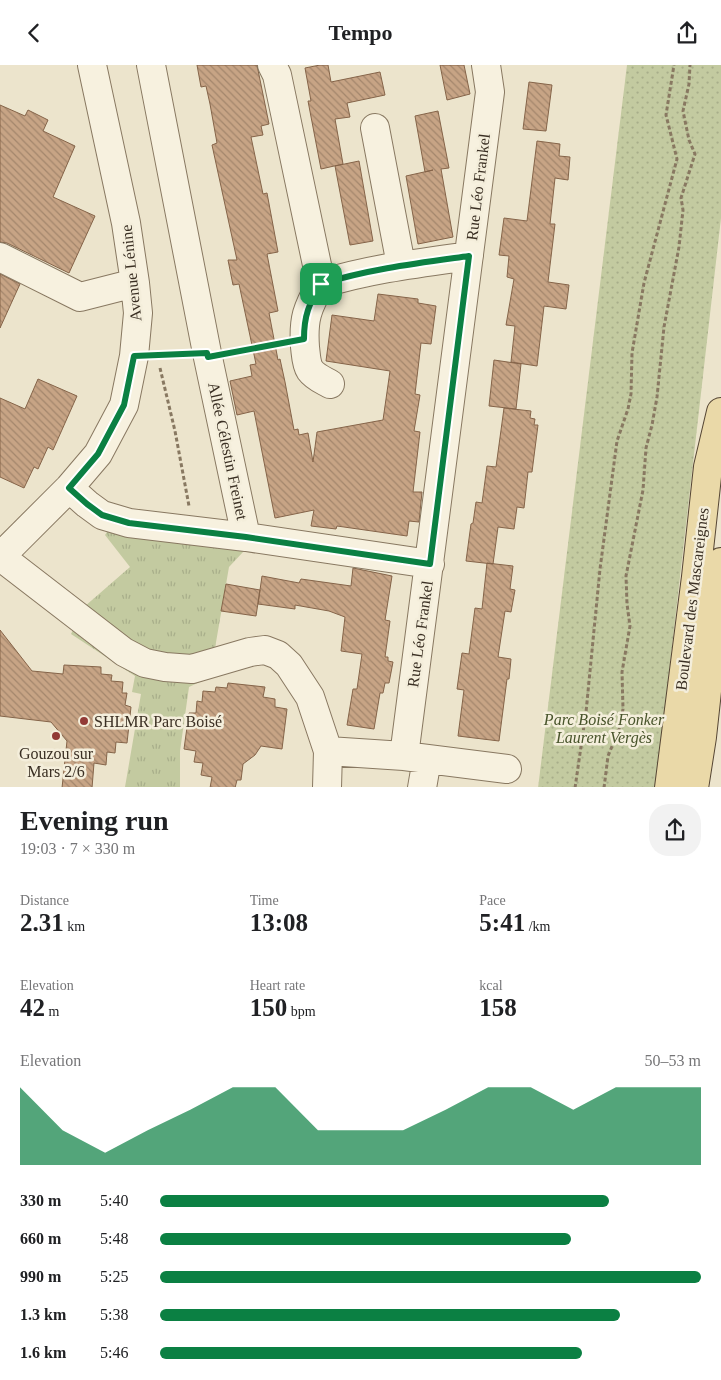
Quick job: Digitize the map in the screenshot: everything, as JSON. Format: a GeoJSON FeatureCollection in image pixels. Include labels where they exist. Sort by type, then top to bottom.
{"type":"FeatureCollection","features":[{"type":"Feature","properties":{"kind":"main road","name":"Boulevard des Mascareignes"},"geometry":{"type":"LineString","coordinates":[[669,787],[708,467],[721,412]]}},
{"type":"Feature","properties":{"kind":"main road","name":"Boulevard des Mascareignes"},"geometry":{"type":"LineString","coordinates":[[694,787],[702,737],[721,562]]}},
{"type":"Feature","properties":{"kind":"street","name":"Avenue Lénine"},"geometry":{"type":"LineString","coordinates":[[0,557],[69,488],[98,454],[124,405],[146,355],[138,313],[126,223],[92,65]]}},
{"type":"Feature","properties":{"kind":"street","name":"Allée Célestin Freinet"},"geometry":{"type":"LineString","coordinates":[[151,65],[246,537],[430,564]]}},
{"type":"Feature","properties":{"kind":"street"},"geometry":{"type":"LineString","coordinates":[[272,65],[277,75],[321,284],[311,301],[304,321],[306,360],[310,370],[317,377],[330,384]]}},
{"type":"Feature","properties":{"kind":"street","name":"Rue Léo Frankel"},"geometry":{"type":"LineString","coordinates":[[422,787],[415,757],[430,564],[490,92],[486,65]]}},
{"type":"Feature","properties":{"kind":"street"},"geometry":{"type":"LineString","coordinates":[[375,127],[401,265]]}},
{"type":"Feature","properties":{"kind":"street"},"geometry":{"type":"LineString","coordinates":[[321,284],[348,276],[401,265],[469,256]]}},
{"type":"Feature","properties":{"kind":"street"},"geometry":{"type":"LineString","coordinates":[[0,257],[80,297],[135,283]]}},
{"type":"Feature","properties":{"kind":"street"},"geometry":{"type":"LineString","coordinates":[[69,488],[102,515],[129,523],[246,537]]}},
{"type":"Feature","properties":{"kind":"street"},"geometry":{"type":"LineString","coordinates":[[0,557],[124,652],[145,663],[192,669],[250,652],[265,650],[278,655],[290,665],[310,697],[328,751],[327,787]]}},
{"type":"Feature","properties":{"kind":"street"},"geometry":{"type":"LineString","coordinates":[[328,751],[415,757],[508,769]]}},
{"type":"Feature","properties":{"kind":"path"},"geometry":{"type":"LineString","coordinates":[[574,787],[586,712],[600,569],[617,441],[632,394],[632,353],[644,283],[677,159],[666,115],[674,65]]}},
{"type":"Feature","properties":{"kind":"path"},"geometry":{"type":"LineString","coordinates":[[604,787],[608,756],[620,727],[623,709],[622,672],[630,626],[626,576],[643,490],[646,448],[655,407],[664,327],[679,247],[683,210],[681,198],[694,154],[683,111],[689,84],[690,65]]}},
{"type":"Feature","properties":{"kind":"path"},"geometry":{"type":"LineString","coordinates":[[194,531],[175,431],[146,355],[208,355],[304,339]]}},
{"type":"Feature","properties":{"kind":"green space","name":"Parc Boisé Fonker Laurent Vergès"},"geometry":{"type":"Polygon","coordinates":[[[627,65],[721,65],[721,218],[656,787],[538,787],[627,65]]]}},
{"type":"Feature","properties":{"kind":"green space"},"geometry":{"type":"Polygon","coordinates":[[[109,529],[244,551],[229,567],[210,677],[189,687],[180,751],[180,787],[125,787],[141,694],[132,692],[135,676],[71,634],[84,607],[130,567],[105,535],[109,529]]]}},
{"type":"Feature","properties":{"kind":"building"},"geometry":{"type":"Polygon","coordinates":[[[197,65],[257,65],[269,124],[261,126],[263,135],[251,137],[263,194],[267,193],[278,252],[267,254],[278,311],[269,313],[294,430],[298,429],[299,435],[308,433],[313,462],[317,432],[383,420],[390,371],[326,361],[332,315],[374,321],[378,294],[418,299],[418,303],[436,306],[431,344],[421,343],[415,394],[420,395],[414,431],[420,432],[413,492],[422,492],[419,522],[409,521],[407,536],[337,526],[336,529],[311,526],[314,510],[275,518],[254,411],[237,415],[230,381],[252,376],[250,365],[256,364],[239,284],[233,285],[228,260],[237,260],[212,145],[217,143],[210,104],[206,86],[201,87],[197,65]]]}},
{"type":"Feature","properties":{"kind":"building"},"geometry":{"type":"Polygon","coordinates":[[[328,65],[331,82],[380,72],[385,95],[347,103],[350,117],[335,119],[343,164],[321,169],[308,101],[311,101],[305,68],[328,65]]]}},
{"type":"Feature","properties":{"kind":"building"},"geometry":{"type":"Polygon","coordinates":[[[440,65],[464,65],[470,94],[447,100],[440,65]]]}},
{"type":"Feature","properties":{"kind":"building"},"geometry":{"type":"Polygon","coordinates":[[[529,82],[552,85],[546,131],[523,129],[529,82]]]}},
{"type":"Feature","properties":{"kind":"building"},"geometry":{"type":"Polygon","coordinates":[[[0,105],[25,116],[28,110],[48,120],[43,131],[75,146],[53,197],[95,216],[69,273],[7,243],[0,242],[0,105]]]}},
{"type":"Feature","properties":{"kind":"building"},"geometry":{"type":"Polygon","coordinates":[[[438,111],[449,168],[441,169],[453,237],[418,244],[406,176],[425,172],[415,116],[438,111]]]}},
{"type":"Feature","properties":{"kind":"building"},"geometry":{"type":"Polygon","coordinates":[[[537,141],[560,144],[559,156],[570,157],[568,180],[555,178],[550,224],[555,224],[548,282],[569,285],[566,309],[544,306],[537,366],[511,362],[515,326],[506,325],[514,279],[507,277],[509,256],[499,255],[504,218],[527,221],[537,141]]]}},
{"type":"Feature","properties":{"kind":"building"},"geometry":{"type":"Polygon","coordinates":[[[359,161],[373,241],[350,245],[335,166],[359,161]]]}},
{"type":"Feature","properties":{"kind":"building"},"geometry":{"type":"Polygon","coordinates":[[[0,274],[20,284],[0,328],[0,274]]]}},
{"type":"Feature","properties":{"kind":"building"},"geometry":{"type":"Polygon","coordinates":[[[494,360],[521,364],[516,409],[489,406],[494,360]]]}},
{"type":"Feature","properties":{"kind":"building"},"geometry":{"type":"Polygon","coordinates":[[[38,379],[77,396],[53,450],[48,447],[38,469],[34,467],[24,488],[0,477],[0,398],[25,409],[38,379]]]}},
{"type":"Feature","properties":{"kind":"building"},"geometry":{"type":"Polygon","coordinates":[[[504,408],[531,411],[530,418],[535,419],[534,425],[538,425],[532,472],[528,472],[524,508],[517,507],[514,529],[498,527],[493,564],[466,561],[476,502],[482,503],[487,466],[496,467],[504,408]]]}},
{"type":"Feature","properties":{"kind":"building"},"geometry":{"type":"Polygon","coordinates":[[[487,563],[513,566],[510,589],[515,590],[511,612],[505,611],[498,657],[511,659],[499,741],[458,736],[464,690],[457,689],[462,653],[469,654],[475,608],[482,609],[487,563]]]}},
{"type":"Feature","properties":{"kind":"building"},"geometry":{"type":"Polygon","coordinates":[[[353,568],[392,576],[385,620],[390,621],[385,657],[388,657],[388,661],[393,662],[389,683],[385,683],[383,693],[380,693],[374,729],[347,725],[353,689],[357,689],[362,654],[341,651],[345,617],[329,611],[295,605],[295,609],[258,604],[262,576],[299,583],[301,579],[351,586],[353,568]]]}},
{"type":"Feature","properties":{"kind":"building"},"geometry":{"type":"Polygon","coordinates":[[[226,584],[260,590],[256,616],[221,611],[226,584]]]}},
{"type":"Feature","properties":{"kind":"building","name":"SHLMR Parc Boisé"},"geometry":{"type":"Polygon","coordinates":[[[0,630],[32,671],[63,674],[64,665],[101,667],[101,674],[112,675],[111,681],[123,682],[122,693],[127,693],[125,705],[131,707],[127,743],[116,742],[115,753],[107,752],[106,765],[94,763],[92,787],[62,787],[67,741],[51,722],[0,716],[0,630]]]}},
{"type":"Feature","properties":{"kind":"building"},"geometry":{"type":"Polygon","coordinates":[[[228,683],[265,687],[263,697],[275,699],[275,707],[287,709],[282,749],[261,746],[255,755],[243,764],[241,780],[237,780],[235,787],[210,787],[212,777],[201,775],[203,763],[194,762],[196,751],[184,749],[189,713],[196,713],[197,701],[202,702],[203,691],[215,692],[216,687],[227,688],[228,683]]]}},
{"type":"Feature","properties":{"kind":"place","name":"SHLMR Parc Boisé"},"geometry":{"type":"Point","coordinates":[84,721]}},
{"type":"Feature","properties":{"kind":"place","name":"Gouzou sur Mars 2/6"},"geometry":{"type":"Point","coordinates":[56,736]}},
{"type":"Feature","properties":{"kind":"route"},"geometry":{"type":"LineString","coordinates":[[469,256],[430,564],[246,537],[129,523],[102,515],[69,488],[98,454],[124,405],[134,356],[207,353],[208,357],[304,339],[304,321],[311,301],[321,284],[348,276],[401,265],[469,256]]}}]}
